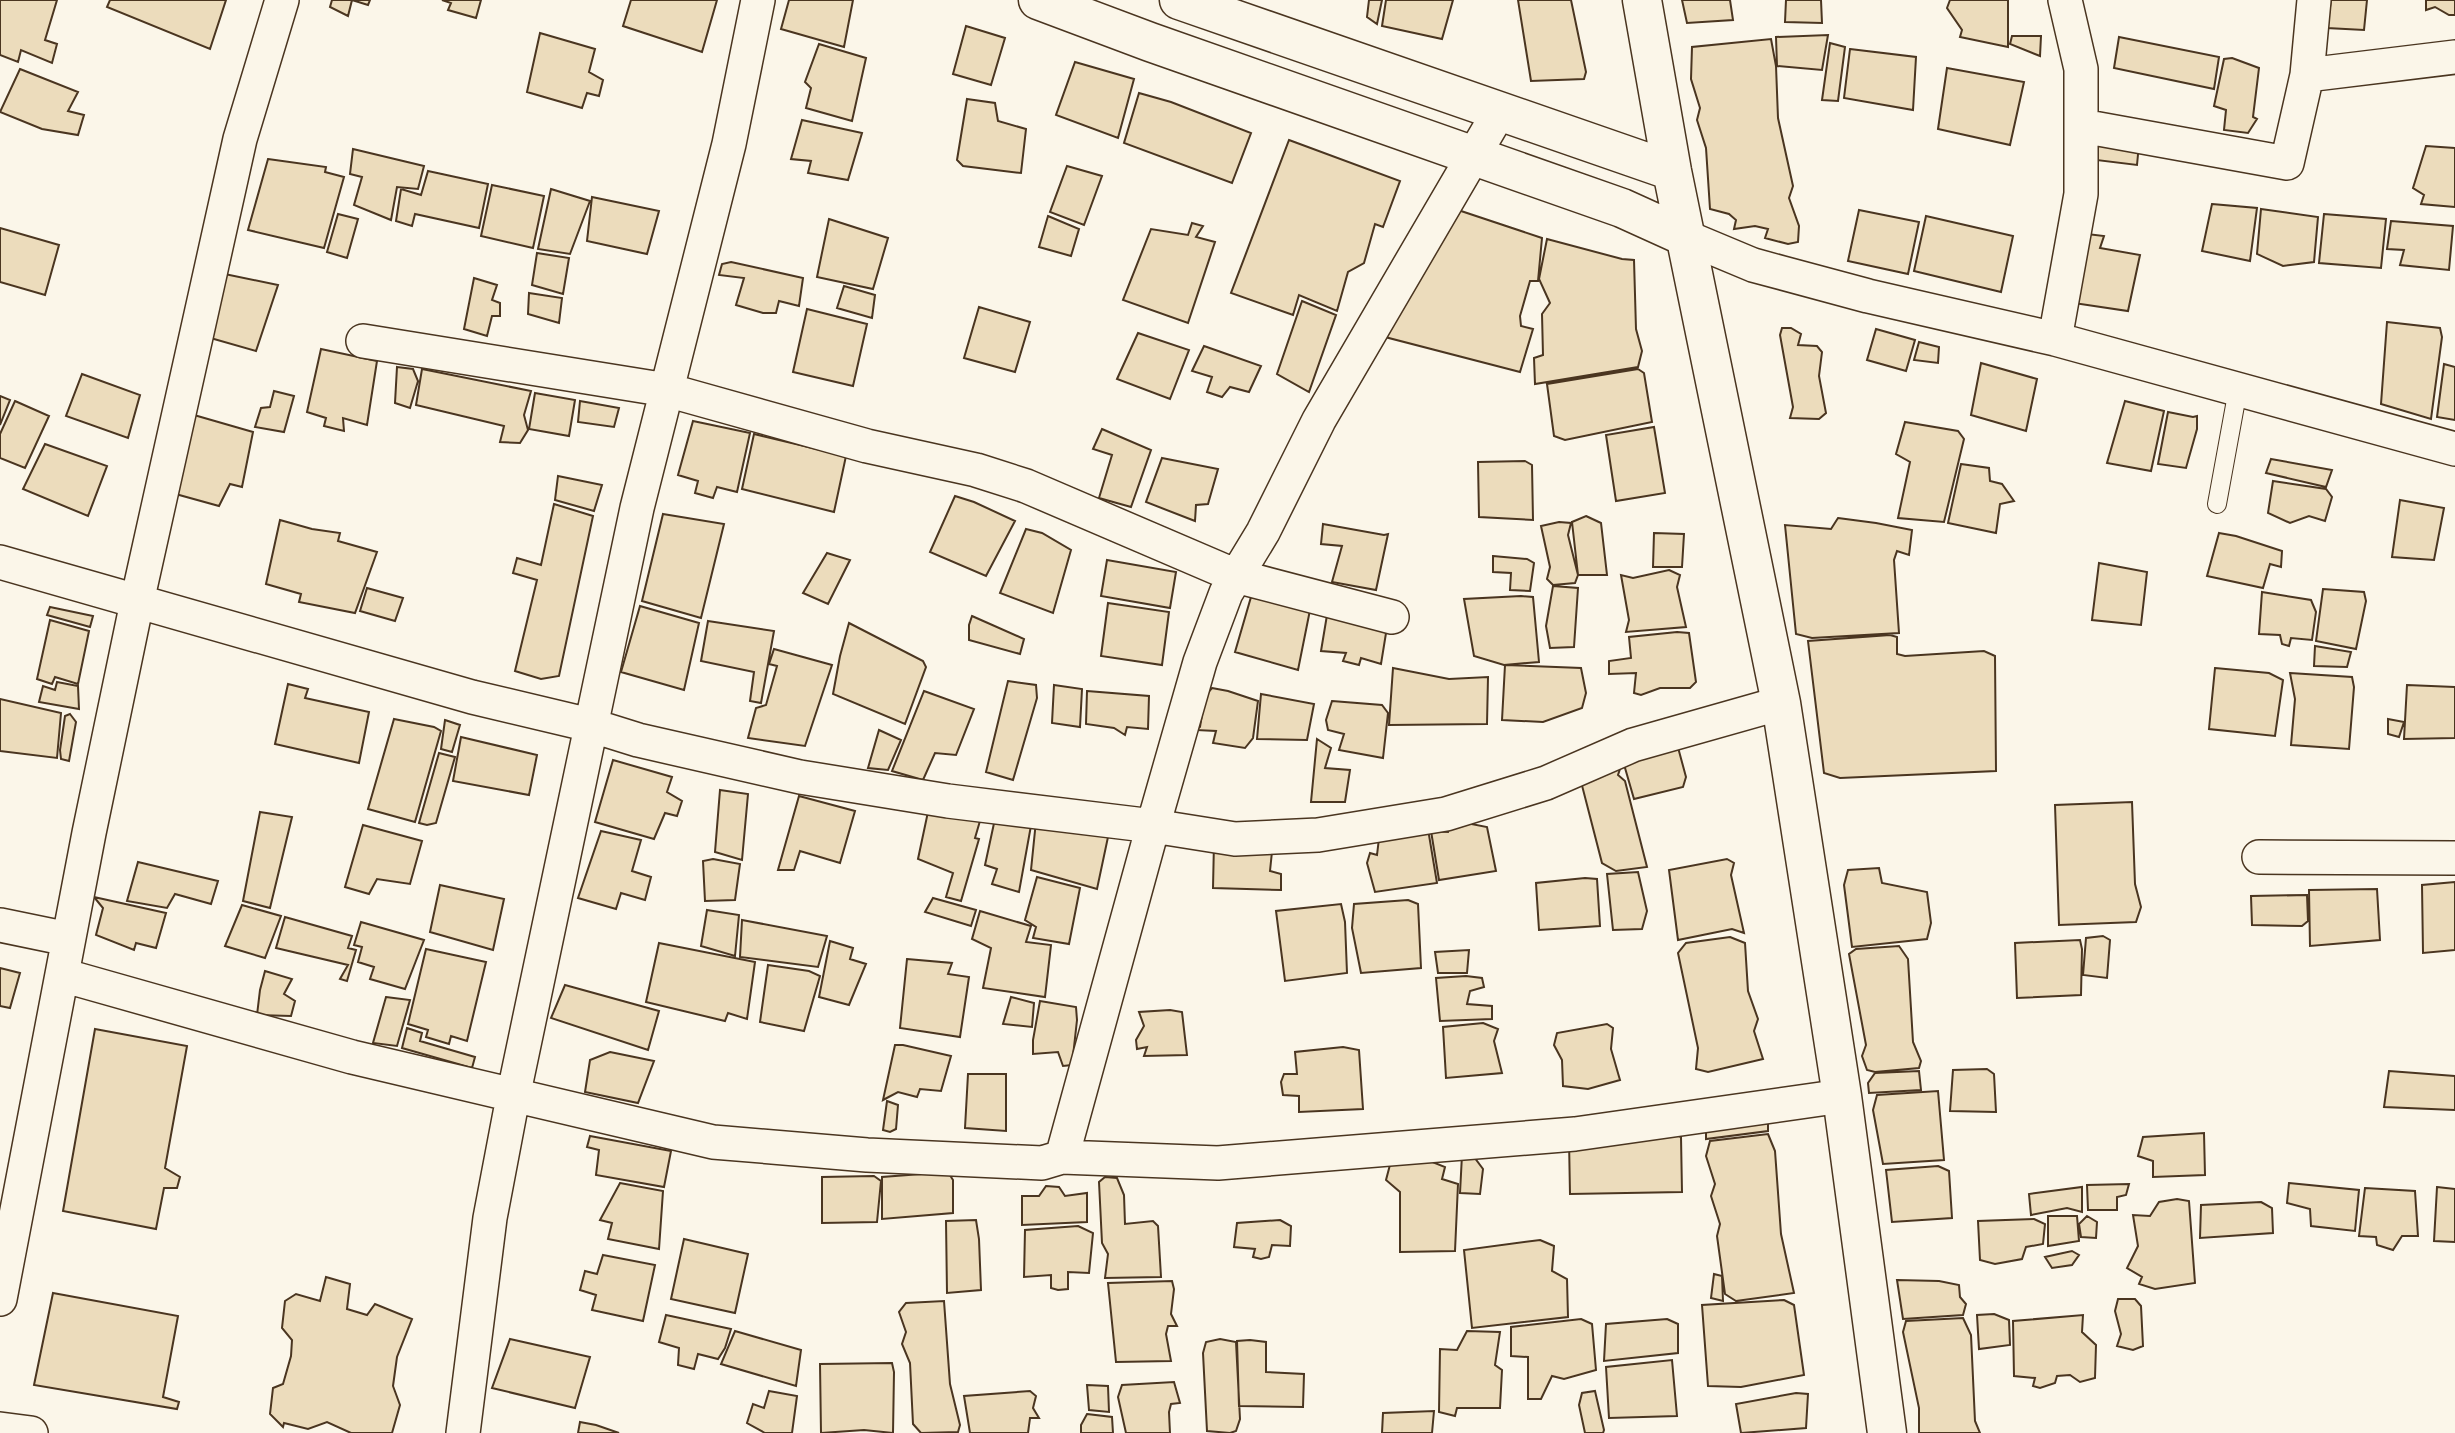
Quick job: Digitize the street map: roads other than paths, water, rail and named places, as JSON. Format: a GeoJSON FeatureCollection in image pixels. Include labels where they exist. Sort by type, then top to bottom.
{"type":"FeatureCollection","features":[{"type":"Feature","properties":{"kind":"street"},"geometry":{"type":"LineString","coordinates":[[0,1299],[68,940],[137,602],[240,139],[282,0]]}},
{"type":"Feature","properties":{"kind":"street"},"geometry":{"type":"LineString","coordinates":[[463,1433],[490,1218],[513,1097],[637,508],[729,144],[758,0]]}},
{"type":"Feature","properties":{"kind":"street"},"geometry":{"type":"LineString","coordinates":[[1038,0],[1622,208],[1753,265],[1868,296],[2055,339],[2455,449]]}},
{"type":"Feature","properties":{"kind":"street"},"geometry":{"type":"LineString","coordinates":[[1179,0],[1672,172]]}},
{"type":"Feature","properties":{"kind":"street"},"geometry":{"type":"LineString","coordinates":[[1642,0],[1672,172],[1781,703],[1842,1096],[1887,1433]]}},
{"type":"Feature","properties":{"kind":"street"},"geometry":{"type":"LineString","coordinates":[[2055,339],[2081,194],[2081,69],[2065,0]]}},
{"type":"Feature","properties":{"kind":"street"},"geometry":{"type":"LineString","coordinates":[[2082,126],[2287,163],[2307,75],[2314,0]]}},
{"type":"Feature","properties":{"kind":"street"},"geometry":{"type":"LineString","coordinates":[[2307,75],[2455,57]]}},
{"type":"Feature","properties":{"kind":"street"},"geometry":{"type":"LineString","coordinates":[[1062,1157],[1200,662],[1226,593],[1263,532],[1319,421],[1499,112]]}},
{"type":"Feature","properties":{"kind":"street"},"geometry":{"type":"LineString","coordinates":[[363,341],[667,390],[867,446],[976,470],[1026,486],[1236,576],[1392,617]]}},
{"type":"Feature","properties":{"kind":"street"},"geometry":{"type":"LineString","coordinates":[[0,562],[472,697],[590,724],[638,740],[800,777],[962,803],[1153,826],[1234,839],[1318,835],[1446,814],[1546,783],[1633,745],[1781,703]]}},
{"type":"Feature","properties":{"kind":"street"},"geometry":{"type":"LineString","coordinates":[[2259,857],[2455,858]]}},
{"type":"Feature","properties":{"kind":"street"},"geometry":{"type":"LineString","coordinates":[[0,925],[68,940]]}},
{"type":"Feature","properties":{"kind":"street"},"geometry":{"type":"LineString","coordinates":[[62,975],[352,1058],[713,1142],[867,1155],[1042,1163],[1062,1157],[1218,1163],[1574,1134],[1842,1096]]}},
{"type":"Feature","properties":{"kind":"street"},"geometry":{"type":"LineString","coordinates":[[0,1429],[31,1433]]}},
{"type":"Feature","properties":{"kind":"lane"},"geometry":{"type":"LineString","coordinates":[[2217,504],[2238,389]]}}]}
